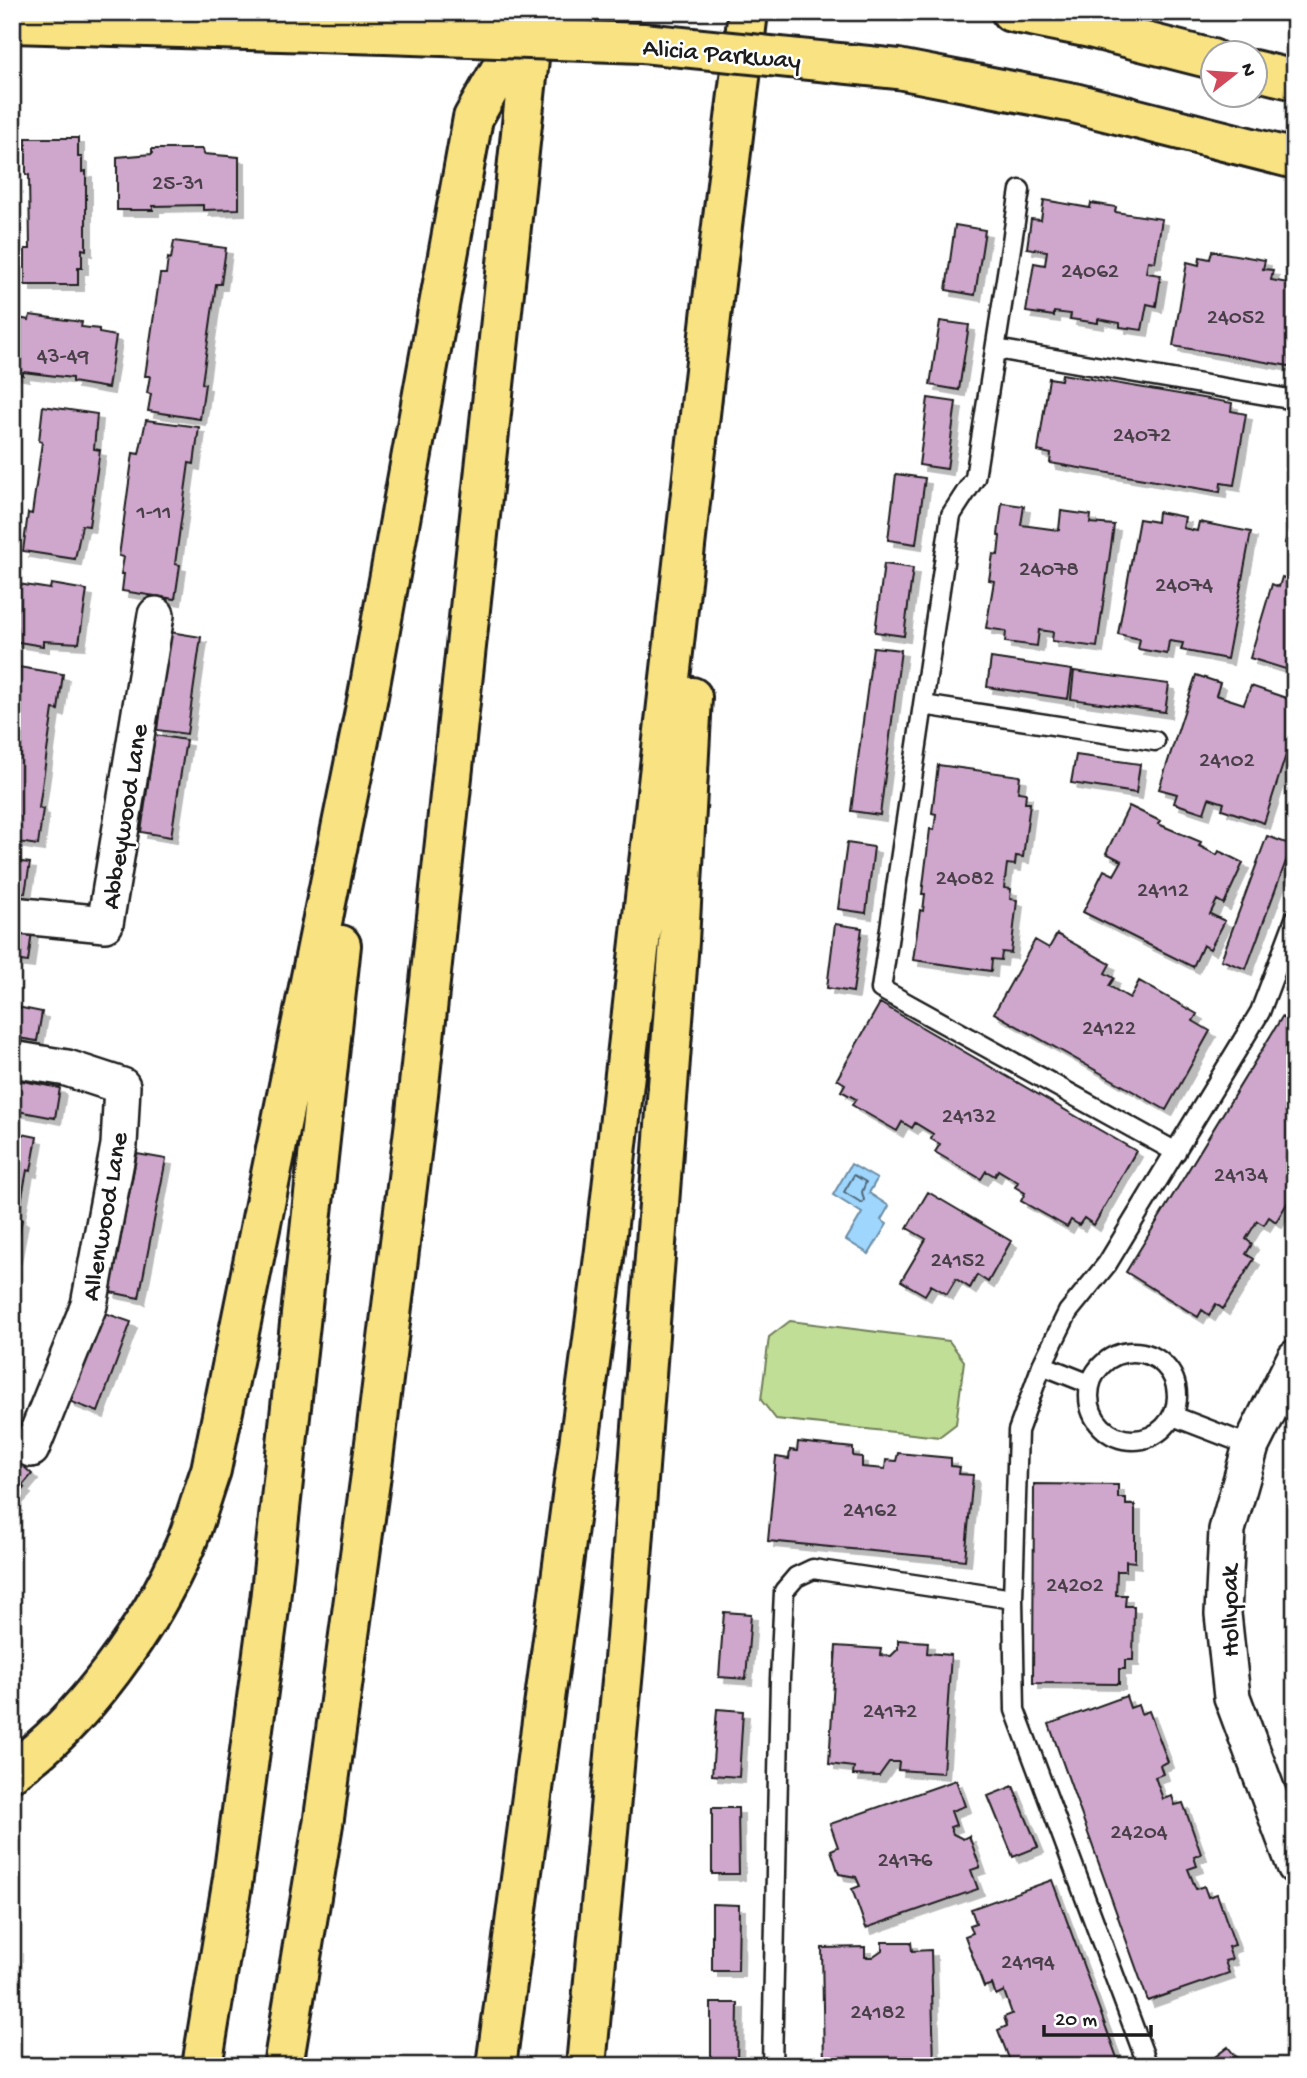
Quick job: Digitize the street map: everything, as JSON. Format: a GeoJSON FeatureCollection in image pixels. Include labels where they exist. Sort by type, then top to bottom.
{"type":"FeatureCollection","features":[{"type":"Feature","properties":{"kind":"main road"},"geometry":{"type":"LineString","coordinates":[[12,1771],[72,1718],[123,1653],[151,1610],[185,1546],[211,1470],[368,696],[473,118],[533,12]]}},
{"type":"Feature","properties":{"kind":"main road"},"geometry":{"type":"LineString","coordinates":[[283,2066],[324,1818],[415,1122],[533,12]]}},
{"type":"Feature","properties":{"kind":"main road"},"geometry":{"type":"LineString","coordinates":[[496,2066],[605,1250],[748,12]]}},
{"type":"Feature","properties":{"kind":"main road"},"geometry":{"type":"LineString","coordinates":[[1012,12],[1198,55]]}},
{"type":"Feature","properties":{"kind":"main road","name":"Alicia Parkway"},"geometry":{"type":"LineString","coordinates":[[12,23],[643,43],[898,69],[1074,103],[1295,159]]}},
{"type":"Feature","properties":{"kind":"main road"},"geometry":{"type":"LineString","coordinates":[[1268,73],[1295,80]]}},
{"type":"Feature","properties":{"kind":"main road"},"geometry":{"type":"LineString","coordinates":[[586,2066],[626,1638],[679,941],[713,300]]}},
{"type":"Feature","properties":{"kind":"main road"},"geometry":{"type":"LineString","coordinates":[[202,2066],[233,1878],[270,1601],[368,696]]}},
{"type":"Feature","properties":{"kind":"street","name":"Abbeywood Lane"},"geometry":{"type":"LineString","coordinates":[[12,915],[105,925],[156,615]]}},
{"type":"Feature","properties":{"kind":"street","name":"Allenwood Lane"},"geometry":{"type":"LineString","coordinates":[[12,1059],[67,1069],[122,1086],[119,1145],[89,1306],[31,1449]]}},
{"type":"Feature","properties":{"kind":"street","name":"Hollyoak"},"geometry":{"type":"LineString","coordinates":[[1295,1358],[1251,1447],[1227,1530],[1223,1614],[1232,1697],[1295,1866]]}},
{"type":"Feature","properties":{"kind":"lane"},"geometry":{"type":"LineString","coordinates":[[1020,190],[975,478],[951,515],[881,989],[1176,1152]]}},
{"type":"Feature","properties":{"kind":"lane"},"geometry":{"type":"LineString","coordinates":[[996,349],[1295,400]]}},
{"type":"Feature","properties":{"kind":"lane"},"geometry":{"type":"LineString","coordinates":[[923,705],[1155,741]]}},
{"type":"Feature","properties":{"kind":"lane"},"geometry":{"type":"LineString","coordinates":[[1149,2066],[1015,1710],[1013,1599],[1018,1431],[1042,1365],[1068,1312],[1107,1264],[1261,1012],[1295,919]]}},
{"type":"Feature","properties":{"kind":"lane"},"geometry":{"type":"LineString","coordinates":[[1120,1353],[1149,1354],[1162,1362],[1177,1387],[1173,1416],[1164,1428],[1152,1437],[1124,1440],[1110,1435],[1099,1425],[1092,1413],[1088,1398],[1090,1384],[1096,1370],[1120,1353]]}},
{"type":"Feature","properties":{"kind":"lane"},"geometry":{"type":"LineString","coordinates":[[1042,1365],[1090,1384]]}},
{"type":"Feature","properties":{"kind":"lane"},"geometry":{"type":"LineString","coordinates":[[1173,1416],[1251,1447]]}},
{"type":"Feature","properties":{"kind":"lane"},"geometry":{"type":"LineString","coordinates":[[772,2066],[779,1693],[784,1591],[796,1577],[813,1569],[1013,1599]]}},
{"type":"Feature","properties":{"kind":"green space"},"geometry":{"type":"Polygon","coordinates":[[[790,1321],[949,1341],[964,1361],[956,1424],[939,1437],[776,1419],[761,1400],[769,1337],[790,1321]]]}},
{"type":"Feature","properties":{"kind":"water"},"geometry":{"type":"Polygon","coordinates":[[[851,1164],[877,1179],[869,1193],[889,1206],[881,1220],[887,1224],[869,1254],[846,1240],[862,1213],[833,1195],[851,1164]]]}},
{"type":"Feature","properties":{"kind":"building"},"geometry":{"type":"Polygon","coordinates":[[[26,138],[78,138],[78,157],[82,157],[82,172],[86,171],[86,250],[82,249],[78,285],[25,285],[25,249],[30,249],[26,138]]]}},
{"type":"Feature","properties":{"kind":"building"},"geometry":{"type":"Polygon","coordinates":[[[152,149],[203,149],[204,154],[239,157],[239,209],[203,210],[203,205],[117,210],[117,157],[152,154],[152,149]]]}},
{"type":"Feature","properties":{"kind":"building"},"geometry":{"type":"Polygon","coordinates":[[[1044,200],[1090,208],[1091,203],[1116,207],[1115,212],[1162,219],[1155,262],[1148,261],[1146,273],[1161,275],[1156,306],[1147,304],[1142,330],[1120,327],[1120,323],[1098,319],[1098,323],[1070,319],[1071,314],[1054,312],[1054,316],[1026,312],[1034,263],[1045,265],[1047,251],[1027,248],[1031,219],[1041,220],[1044,200]]]}},
{"type":"Feature","properties":{"kind":"building"},"geometry":{"type":"Polygon","coordinates":[[[955,225],[985,230],[975,295],[946,290],[955,225]]]}},
{"type":"Feature","properties":{"kind":"building"},"geometry":{"type":"Polygon","coordinates":[[[174,241],[226,248],[221,284],[216,284],[202,383],[205,384],[200,419],[148,411],[150,376],[145,376],[160,274],[166,274],[174,241]]]}},
{"type":"Feature","properties":{"kind":"building"},"geometry":{"type":"Polygon","coordinates":[[[1212,251],[1265,260],[1263,269],[1273,270],[1271,280],[1294,284],[1295,279],[1295,367],[1173,346],[1187,262],[1199,265],[1200,257],[1210,259],[1212,251]]]}},
{"type":"Feature","properties":{"kind":"building"},"geometry":{"type":"Polygon","coordinates":[[[30,315],[82,322],[81,327],[99,329],[99,333],[116,336],[108,388],[72,382],[72,378],[12,373],[13,317],[29,320],[30,315]]]}},
{"type":"Feature","properties":{"kind":"building"},"geometry":{"type":"Polygon","coordinates":[[[940,321],[969,325],[959,390],[930,385],[940,321]]]}},
{"type":"Feature","properties":{"kind":"building"},"geometry":{"type":"Polygon","coordinates":[[[1062,374],[1232,403],[1231,411],[1246,414],[1234,485],[1221,483],[1220,492],[1050,463],[1051,454],[1038,451],[1049,378],[1061,380],[1062,374]]]}},
{"type":"Feature","properties":{"kind":"building"},"geometry":{"type":"Polygon","coordinates":[[[928,398],[956,402],[947,469],[919,465],[928,398]]]}},
{"type":"Feature","properties":{"kind":"building"},"geometry":{"type":"Polygon","coordinates":[[[43,406],[97,414],[94,449],[100,450],[89,526],[82,525],[75,559],[23,551],[28,513],[32,514],[42,442],[39,441],[43,406]]]}},
{"type":"Feature","properties":{"kind":"building"},"geometry":{"type":"Polygon","coordinates":[[[146,420],[199,427],[194,464],[189,463],[175,564],[180,565],[175,599],[122,591],[124,557],[119,556],[133,453],[139,454],[146,420]]]}},
{"type":"Feature","properties":{"kind":"building"},"geometry":{"type":"Polygon","coordinates":[[[896,474],[925,478],[916,544],[888,540],[896,474]]]}},
{"type":"Feature","properties":{"kind":"building"},"geometry":{"type":"Polygon","coordinates":[[[1002,503],[1024,506],[1021,525],[1059,530],[1061,511],[1091,515],[1090,523],[1114,525],[1097,647],[1052,641],[1053,632],[1039,630],[1037,646],[1005,642],[1006,631],[986,628],[994,581],[989,580],[993,554],[998,555],[1002,503]]]}},
{"type":"Feature","properties":{"kind":"building"},"geometry":{"type":"Polygon","coordinates":[[[1295,509],[1295,555],[1289,554],[1292,545],[1285,543],[1295,509]]]}},
{"type":"Feature","properties":{"kind":"building"},"geometry":{"type":"Polygon","coordinates":[[[1158,512],[1185,517],[1183,528],[1197,531],[1199,522],[1251,532],[1227,659],[1181,650],[1183,643],[1169,641],[1167,654],[1138,649],[1140,639],[1118,634],[1139,519],[1157,522],[1158,512]]]}},
{"type":"Feature","properties":{"kind":"building"},"geometry":{"type":"Polygon","coordinates":[[[884,564],[913,568],[904,636],[875,632],[884,564]]]}},
{"type":"Feature","properties":{"kind":"building"},"geometry":{"type":"Polygon","coordinates":[[[1295,571],[1295,672],[1250,658],[1272,584],[1279,587],[1282,577],[1292,580],[1295,571]]]}},
{"type":"Feature","properties":{"kind":"building"},"geometry":{"type":"Polygon","coordinates":[[[12,583],[50,589],[51,584],[87,590],[79,643],[43,641],[43,646],[12,641],[12,583]]]}},
{"type":"Feature","properties":{"kind":"building"},"geometry":{"type":"Polygon","coordinates":[[[170,632],[201,637],[187,734],[157,730],[170,632]]]}},
{"type":"Feature","properties":{"kind":"building"},"geometry":{"type":"Polygon","coordinates":[[[873,647],[901,650],[880,815],[851,811],[873,647]]]}},
{"type":"Feature","properties":{"kind":"building"},"geometry":{"type":"Polygon","coordinates":[[[991,658],[1072,670],[1068,699],[987,687],[991,658]]]}},
{"type":"Feature","properties":{"kind":"building"},"geometry":{"type":"Polygon","coordinates":[[[12,666],[63,674],[58,710],[53,709],[39,808],[43,809],[38,845],[12,841],[12,666]]]}},
{"type":"Feature","properties":{"kind":"building"},"geometry":{"type":"Polygon","coordinates":[[[1074,671],[1169,684],[1165,712],[1071,699],[1074,671]]]}},
{"type":"Feature","properties":{"kind":"building"},"geometry":{"type":"Polygon","coordinates":[[[1196,675],[1220,683],[1216,695],[1244,704],[1251,686],[1295,701],[1295,727],[1264,823],[1222,809],[1224,803],[1209,798],[1204,813],[1174,803],[1177,794],[1159,789],[1196,675]]]}},
{"type":"Feature","properties":{"kind":"building"},"geometry":{"type":"Polygon","coordinates":[[[155,735],[186,740],[171,837],[141,832],[155,735]]]}},
{"type":"Feature","properties":{"kind":"building"},"geometry":{"type":"Polygon","coordinates":[[[1076,755],[1140,764],[1136,793],[1071,783],[1076,755]]]}},
{"type":"Feature","properties":{"kind":"building"},"geometry":{"type":"Polygon","coordinates":[[[938,765],[1020,776],[1018,792],[1026,793],[1025,803],[1030,803],[1023,857],[1016,856],[1015,865],[1007,864],[1004,888],[1011,889],[1010,899],[1017,900],[1011,953],[1002,952],[1001,960],[992,959],[991,971],[913,960],[920,910],[923,911],[925,894],[922,894],[930,829],[934,830],[936,814],[932,813],[938,765]]]}},
{"type":"Feature","properties":{"kind":"building"},"geometry":{"type":"Polygon","coordinates":[[[1129,806],[1160,821],[1158,824],[1201,842],[1199,846],[1217,855],[1219,851],[1243,863],[1224,904],[1217,900],[1210,914],[1225,921],[1210,949],[1203,945],[1193,967],[1083,912],[1104,870],[1114,875],[1122,861],[1106,853],[1129,806]]]}},
{"type":"Feature","properties":{"kind":"building"},"geometry":{"type":"Polygon","coordinates":[[[1267,836],[1292,845],[1246,969],[1221,960],[1267,836]]]}},
{"type":"Feature","properties":{"kind":"building"},"geometry":{"type":"Polygon","coordinates":[[[847,843],[874,847],[866,913],[838,909],[847,843]]]}},
{"type":"Feature","properties":{"kind":"building"},"geometry":{"type":"Polygon","coordinates":[[[12,861],[30,863],[25,893],[12,891],[12,861]]]}},
{"type":"Feature","properties":{"kind":"building"},"geometry":{"type":"Polygon","coordinates":[[[835,924],[862,928],[853,992],[827,988],[835,924]]]}},
{"type":"Feature","properties":{"kind":"building"},"geometry":{"type":"Polygon","coordinates":[[[12,929],[32,931],[28,962],[12,960],[12,929]]]}},
{"type":"Feature","properties":{"kind":"building"},"geometry":{"type":"Polygon","coordinates":[[[1057,934],[1110,964],[1105,973],[1114,978],[1109,986],[1130,998],[1139,981],[1197,1014],[1193,1021],[1210,1031],[1166,1110],[994,1013],[1035,940],[1049,948],[1057,934]]]}},
{"type":"Feature","properties":{"kind":"building"},"geometry":{"type":"Polygon","coordinates":[[[880,1003],[1136,1151],[1094,1225],[1084,1218],[1079,1225],[1071,1220],[1067,1227],[1021,1201],[1025,1193],[1015,1187],[1018,1182],[998,1170],[995,1176],[986,1171],[981,1179],[935,1152],[940,1144],[931,1139],[933,1134],[915,1123],[912,1128],[902,1122],[897,1131],[852,1105],[856,1099],[841,1091],[845,1084],[837,1079],[880,1003]]]}},
{"type":"Feature","properties":{"kind":"building"},"geometry":{"type":"Polygon","coordinates":[[[12,1006],[42,1012],[37,1041],[12,1037],[12,1006]]]}},
{"type":"Feature","properties":{"kind":"building"},"geometry":{"type":"Polygon","coordinates":[[[1282,1017],[1295,1025],[1295,1190],[1276,1222],[1269,1217],[1264,1225],[1257,1221],[1246,1239],[1252,1244],[1246,1254],[1254,1259],[1223,1309],[1216,1304],[1209,1315],[1202,1310],[1198,1317],[1126,1272],[1282,1017]]]}},
{"type":"Feature","properties":{"kind":"building"},"geometry":{"type":"Polygon","coordinates":[[[12,1079],[60,1088],[55,1118],[12,1110],[12,1079]]]}},
{"type":"Feature","properties":{"kind":"building"},"geometry":{"type":"Polygon","coordinates":[[[12,1132],[37,1137],[31,1171],[27,1170],[18,1218],[22,1219],[15,1257],[12,1256],[12,1132]]]}},
{"type":"Feature","properties":{"kind":"building"},"geometry":{"type":"Polygon","coordinates":[[[137,1154],[166,1159],[139,1298],[110,1292],[137,1154]]]}},
{"type":"Feature","properties":{"kind":"building"},"geometry":{"type":"Polygon","coordinates":[[[928,1192],[1011,1241],[988,1282],[977,1275],[970,1288],[956,1279],[947,1294],[931,1285],[925,1295],[901,1281],[926,1239],[907,1228],[928,1192]]]}},
{"type":"Feature","properties":{"kind":"building"},"geometry":{"type":"Polygon","coordinates":[[[102,1312],[131,1322],[98,1412],[69,1401],[102,1312]]]}},
{"type":"Feature","properties":{"kind":"building"},"geometry":{"type":"Polygon","coordinates":[[[798,1442],[853,1448],[853,1456],[862,1457],[862,1467],[885,1469],[886,1460],[896,1461],[898,1453],[951,1458],[951,1466],[960,1467],[959,1474],[973,1475],[965,1560],[768,1541],[776,1457],[789,1459],[790,1450],[797,1451],[798,1442]]]}},
{"type":"Feature","properties":{"kind":"building"},"geometry":{"type":"Polygon","coordinates":[[[12,1456],[32,1474],[22,1486],[25,1488],[12,1502],[12,1456]]]}},
{"type":"Feature","properties":{"kind":"building"},"geometry":{"type":"Polygon","coordinates":[[[1034,1484],[1118,1485],[1118,1498],[1126,1498],[1126,1505],[1135,1505],[1135,1562],[1126,1561],[1126,1571],[1117,1571],[1116,1595],[1126,1595],[1125,1606],[1134,1606],[1133,1660],[1125,1660],[1125,1669],[1119,1669],[1119,1684],[1033,1683],[1034,1484]]]}},
{"type":"Feature","properties":{"kind":"building"},"geometry":{"type":"Polygon","coordinates":[[[724,1612],[751,1614],[746,1679],[719,1677],[724,1612]]]}},
{"type":"Feature","properties":{"kind":"building"},"geometry":{"type":"Polygon","coordinates":[[[898,1640],[928,1642],[927,1653],[951,1655],[943,1773],[898,1770],[899,1762],[889,1762],[879,1776],[853,1775],[854,1767],[829,1764],[836,1646],[881,1649],[880,1655],[891,1656],[898,1649],[898,1640]]]}},
{"type":"Feature","properties":{"kind":"building"},"geometry":{"type":"Polygon","coordinates":[[[1126,1696],[1130,1708],[1138,1705],[1141,1714],[1149,1711],[1168,1762],[1160,1765],[1163,1774],[1155,1777],[1163,1799],[1172,1796],[1175,1805],[1183,1803],[1201,1854],[1194,1857],[1197,1866],[1188,1869],[1196,1889],[1204,1886],[1208,1897],[1217,1894],[1235,1945],[1228,1947],[1232,1959],[1225,1961],[1229,1973],[1148,2001],[1049,1724],[1126,1696]]]}},
{"type":"Feature","properties":{"kind":"building"},"geometry":{"type":"Polygon","coordinates":[[[717,1709],[743,1711],[739,1777],[712,1775],[717,1709]]]}},
{"type":"Feature","properties":{"kind":"building"},"geometry":{"type":"Polygon","coordinates":[[[956,1780],[965,1806],[951,1811],[956,1825],[950,1827],[953,1834],[963,1839],[969,1836],[980,1867],[971,1870],[978,1889],[866,1928],[852,1889],[860,1886],[856,1877],[839,1874],[831,1850],[838,1847],[830,1824],[956,1780]]]}},
{"type":"Feature","properties":{"kind":"building"},"geometry":{"type":"Polygon","coordinates":[[[1013,1786],[1038,1847],[1013,1857],[988,1796],[1013,1786]]]}},
{"type":"Feature","properties":{"kind":"building"},"geometry":{"type":"Polygon","coordinates":[[[712,1808],[738,1808],[739,1874],[712,1874],[712,1808]]]}},
{"type":"Feature","properties":{"kind":"building"},"geometry":{"type":"Polygon","coordinates":[[[1052,1880],[1120,2066],[1012,2066],[998,2030],[1007,2026],[1004,2017],[1012,2014],[1004,1991],[996,1995],[992,1984],[984,1987],[965,1936],[973,1933],[970,1925],[976,1923],[971,1909],[1052,1880]]]}},
{"type":"Feature","properties":{"kind":"building"},"geometry":{"type":"Polygon","coordinates":[[[712,1904],[739,1905],[738,1971],[712,1971],[712,1904]]]}},
{"type":"Feature","properties":{"kind":"building"},"geometry":{"type":"Polygon","coordinates":[[[882,1942],[911,1942],[912,1951],[931,1950],[934,2066],[889,2066],[889,2062],[881,2062],[880,2066],[824,2066],[822,1948],[865,1947],[865,1957],[872,1957],[882,1950],[882,1942]]]}},
{"type":"Feature","properties":{"kind":"building"},"geometry":{"type":"Polygon","coordinates":[[[711,2003],[738,2003],[737,2066],[711,2066],[711,2003]]]}},
{"type":"Feature","properties":{"kind":"building"},"geometry":{"type":"Polygon","coordinates":[[[1228,2047],[1243,2066],[1203,2066],[1228,2047]]]}}]}
